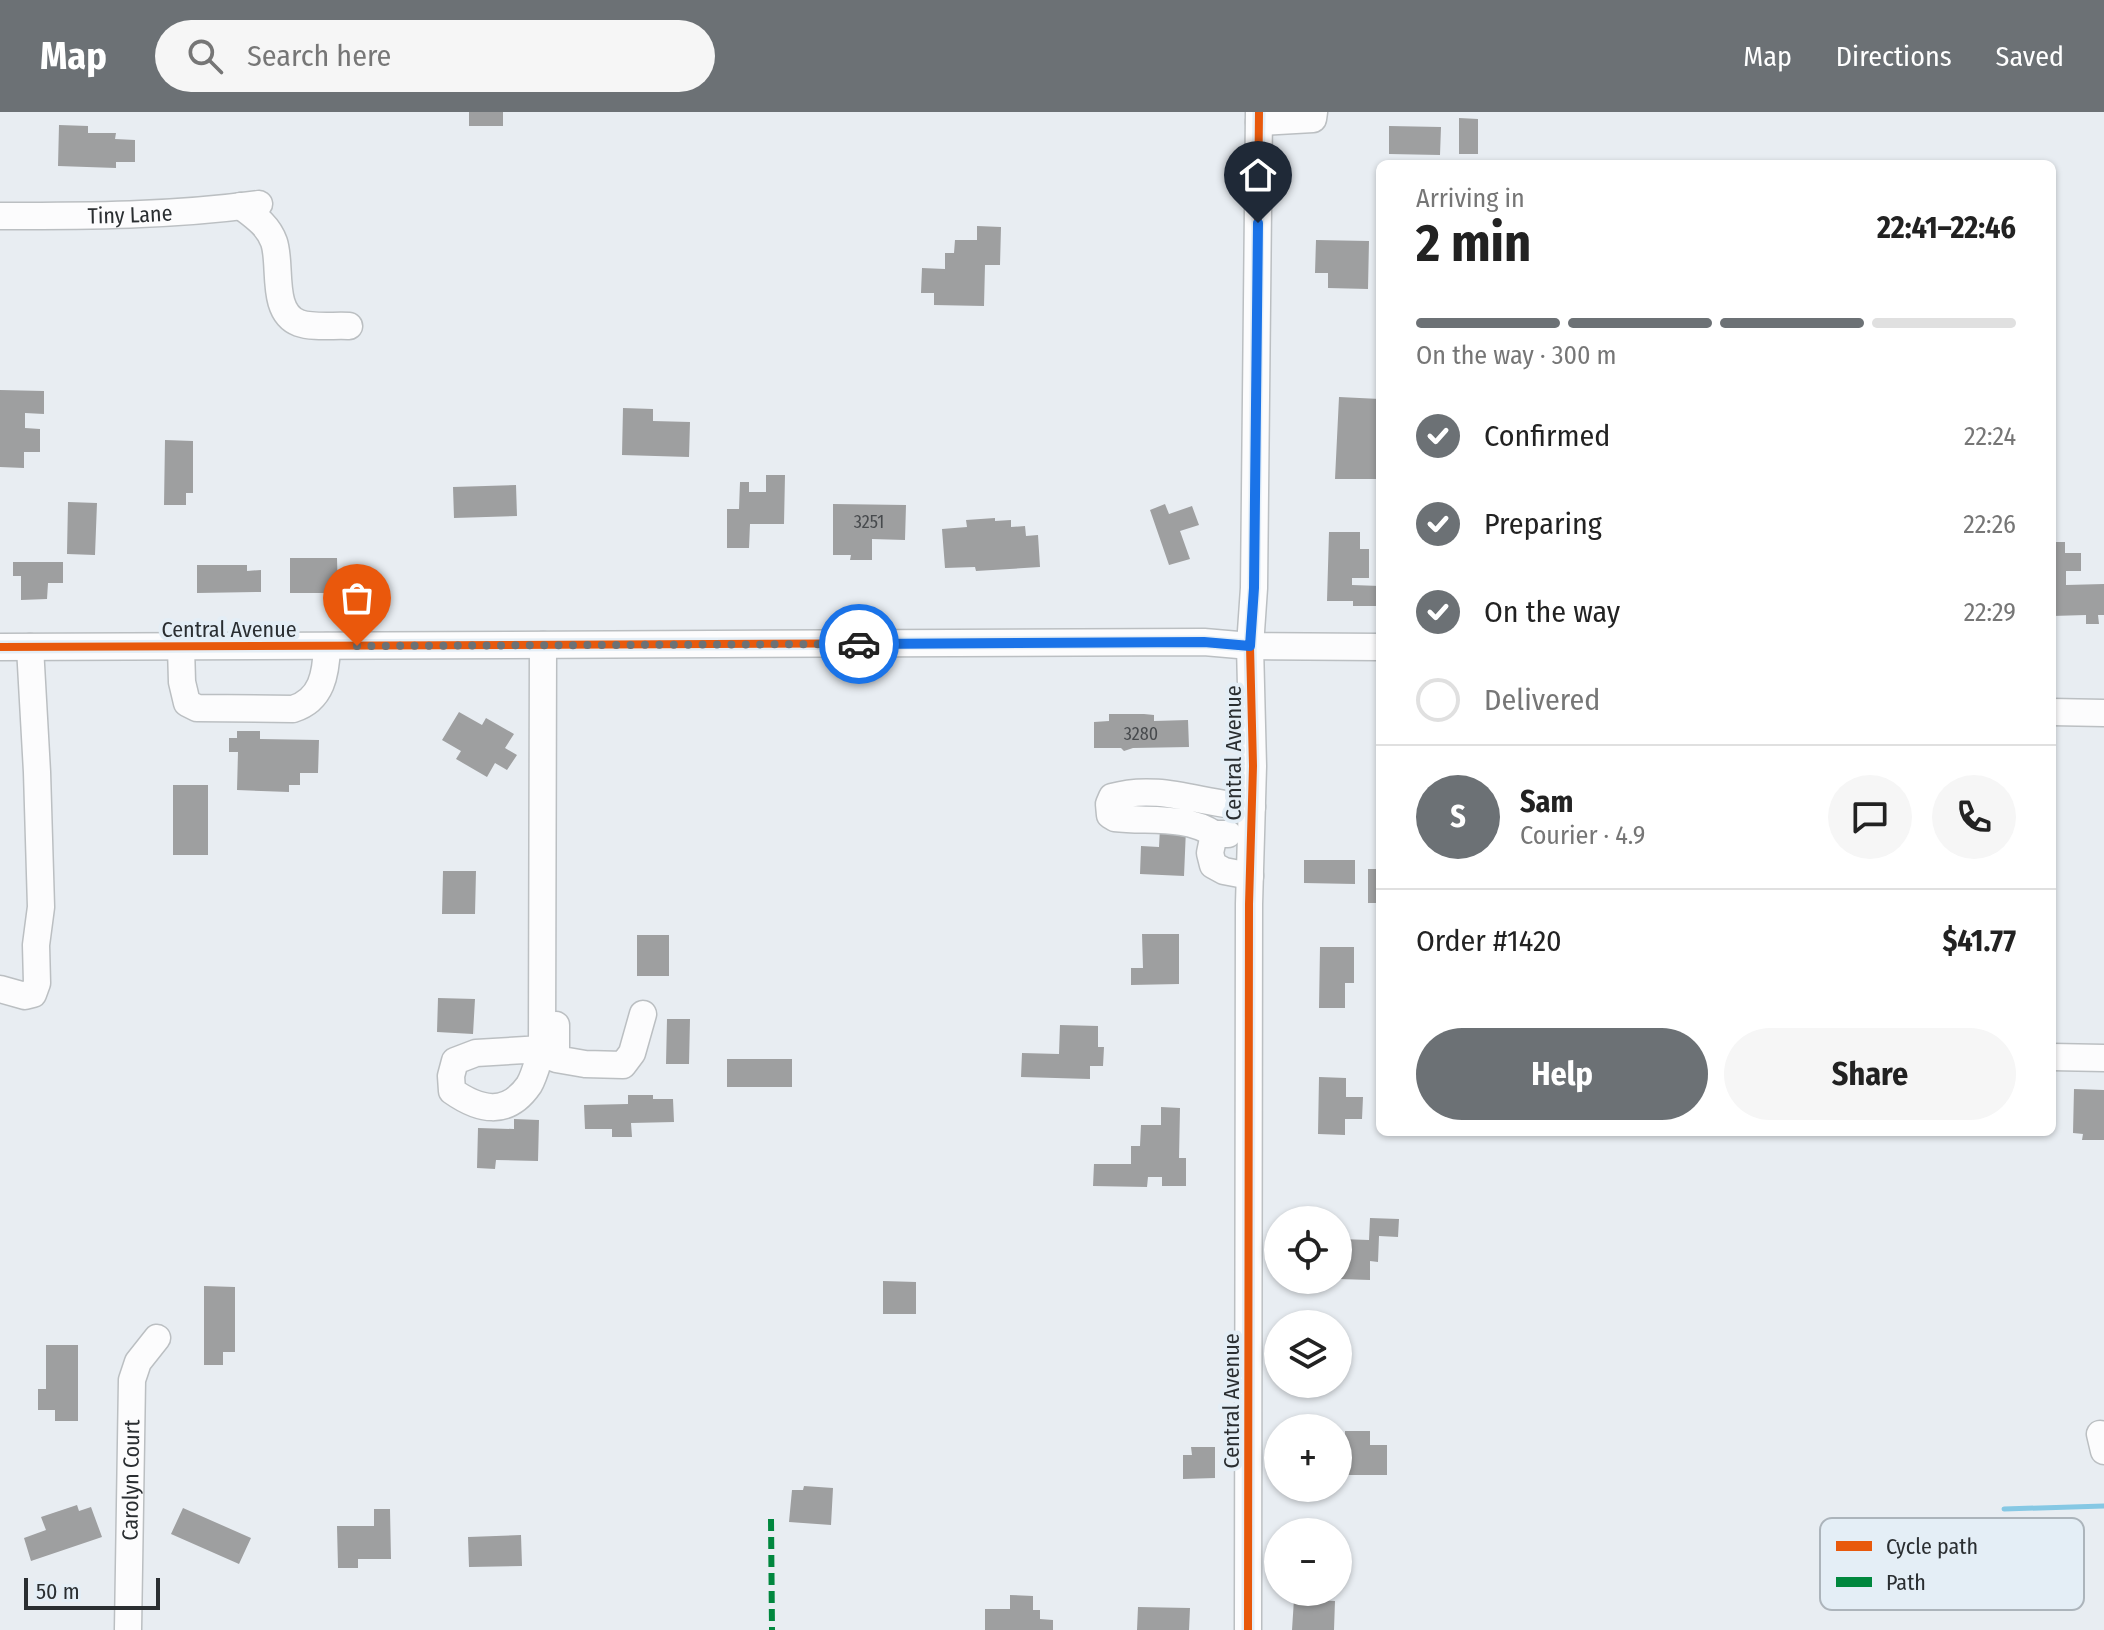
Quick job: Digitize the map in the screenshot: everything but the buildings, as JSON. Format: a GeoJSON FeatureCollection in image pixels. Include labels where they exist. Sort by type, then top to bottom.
{"type":"FeatureCollection","features":[{"type":"Feature","properties":{"kind":"street"},"geometry":{"type":"LineString","coordinates":[[1314,112],[1313,119],[1259,117],[1254,588],[1250,646],[1376,647]]}},
{"type":"Feature","properties":{"kind":"street","name":"Tiny Lane"},"geometry":{"type":"LineString","coordinates":[[0,216],[199,213],[250,205],[275,243],[281,298],[286,312],[298,323],[349,326]]}},
{"type":"Feature","properties":{"kind":"street","name":"Central Avenue"},"geometry":{"type":"LineString","coordinates":[[0,647],[1204,642],[1250,646],[1248,1630]]}},
{"type":"Feature","properties":{"kind":"street"},"geometry":{"type":"LineString","coordinates":[[550,645],[556,1059],[623,1065],[632,1053],[643,1014]]}},
{"type":"Feature","properties":{"kind":"street"},"geometry":{"type":"LineString","coordinates":[[542,1049],[550,645]]}},
{"type":"Feature","properties":{"kind":"street"},"geometry":{"type":"LineString","coordinates":[[181,647],[182,682],[187,703],[197,708],[293,709],[305,705],[316,696],[326,668],[327,646]]}},
{"type":"Feature","properties":{"kind":"street"},"geometry":{"type":"LineString","coordinates":[[0,989],[25,996],[33,994],[37,983],[36,945],[41,907],[30,647]]}},
{"type":"Feature","properties":{"kind":"street"},"geometry":{"type":"LineString","coordinates":[[2056,712],[2104,713]]}},
{"type":"Feature","properties":{"kind":"street"},"geometry":{"type":"LineString","coordinates":[[1251,834],[1214,834],[1188,823],[1115,818],[1110,815],[1109,804],[1112,797],[1141,791],[1172,793],[1252,807]]}},
{"type":"Feature","properties":{"kind":"street"},"geometry":{"type":"LineString","coordinates":[[1214,834],[1210,846],[1213,865],[1224,871],[1250,876]]}},
{"type":"Feature","properties":{"kind":"street"},"geometry":{"type":"LineString","coordinates":[[2056,1057],[2104,1058]]}},
{"type":"Feature","properties":{"kind":"street","name":"Carolyn Court"},"geometry":{"type":"LineString","coordinates":[[128,1630],[132,1380],[138,1362],[157,1338]]}},
{"type":"Feature","properties":{"kind":"waterway"},"geometry":{"type":"LineString","coordinates":[[2004,1509],[2104,1506]]}},
{"type":"Feature","properties":{"kind":"marked path"},"geometry":{"type":"LineString","coordinates":[[771,1519],[772,1630]]}},
{"type":"Feature","properties":{"kind":"cycle path"},"geometry":{"type":"LineString","coordinates":[[1250,646],[1254,588],[1259,112]]}},
{"type":"Feature","properties":{"kind":"cycle path"},"geometry":{"type":"LineString","coordinates":[[0,647],[1204,642],[1250,646],[1253,766],[1249,904],[1248,1630]]}},
{"type":"Feature","properties":{"kind":"way so far"},"geometry":{"type":"LineString","coordinates":[[357,646],[859,644]]}},
{"type":"Feature","properties":{"kind":"route"},"geometry":{"type":"LineString","coordinates":[[859,644],[1204,642],[1250,646],[1254,588],[1258,223]]}}]}
